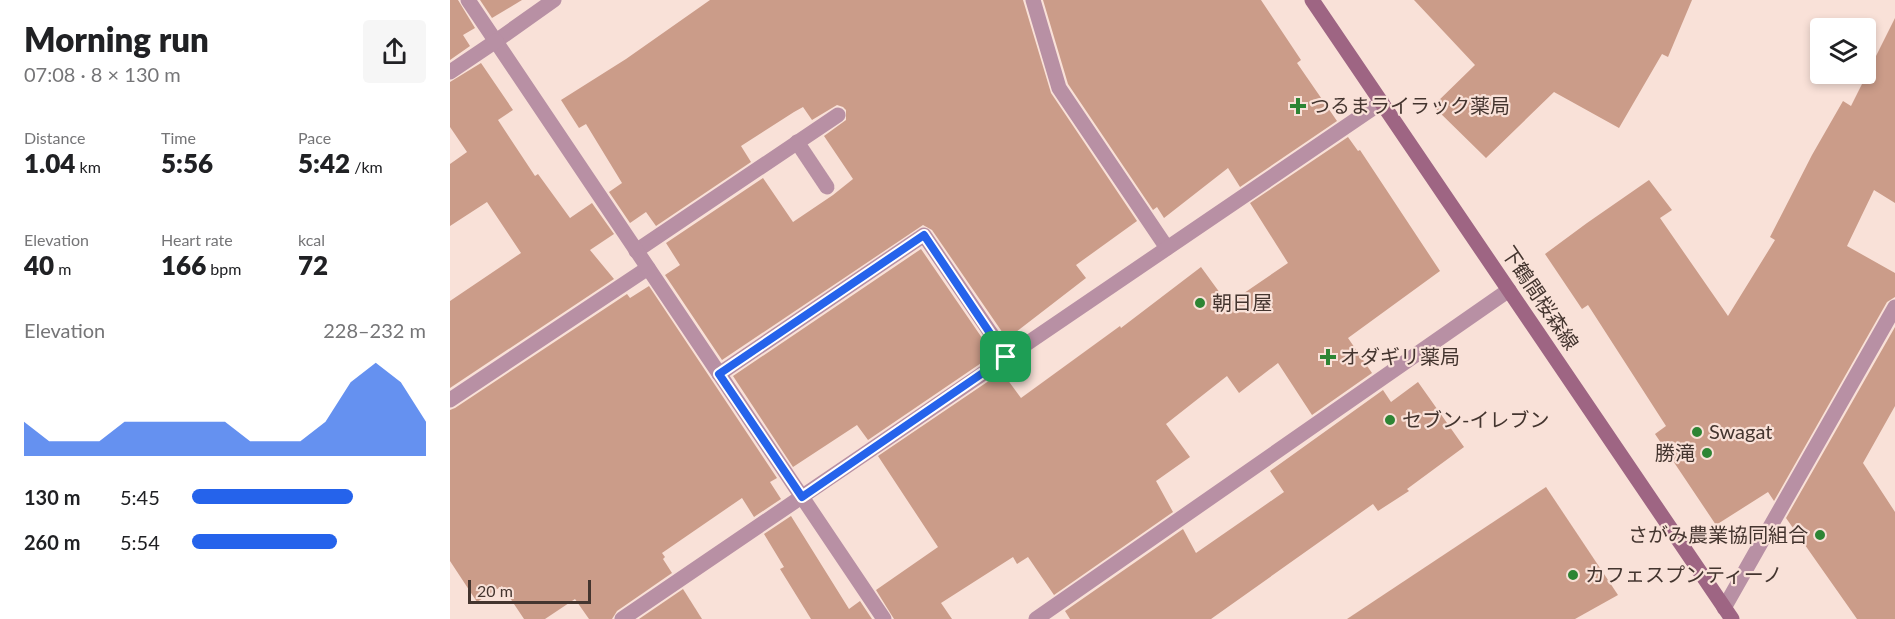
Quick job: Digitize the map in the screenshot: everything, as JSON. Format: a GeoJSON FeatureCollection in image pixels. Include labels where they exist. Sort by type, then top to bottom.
{"type":"FeatureCollection","features":[{"type":"Feature","properties":{"kind":"street"},"geometry":{"type":"LineString","coordinates":[[468,0],[884,619]]}},
{"type":"Feature","properties":{"kind":"street"},"geometry":{"type":"LineString","coordinates":[[450,72],[554,0]]}},
{"type":"Feature","properties":{"kind":"street"},"geometry":{"type":"LineString","coordinates":[[1033,0],[1059,88],[1167,248]]}},
{"type":"Feature","properties":{"kind":"street","name":"下鶴間桜森線"},"geometry":{"type":"LineString","coordinates":[[1312,0],[1728,613]]}},
{"type":"Feature","properties":{"kind":"street"},"geometry":{"type":"LineString","coordinates":[[622,619],[1382,102]]}},
{"type":"Feature","properties":{"kind":"street"},"geometry":{"type":"LineString","coordinates":[[636,251],[838,115]]}},
{"type":"Feature","properties":{"kind":"street"},"geometry":{"type":"LineString","coordinates":[[797,142],[827,187]]}},
{"type":"Feature","properties":{"kind":"street"},"geometry":{"type":"LineString","coordinates":[[719,374],[924,235],[1006,357]]}},
{"type":"Feature","properties":{"kind":"street"},"geometry":{"type":"LineString","coordinates":[[450,400],[648,268]]}},
{"type":"Feature","properties":{"kind":"street"},"geometry":{"type":"LineString","coordinates":[[1036,619],[1509,290]]}},
{"type":"Feature","properties":{"kind":"street"},"geometry":{"type":"LineString","coordinates":[[1728,613],[1895,307]]}},
{"type":"Feature","properties":{"kind":"building"},"geometry":{"type":"Polygon","coordinates":[[[450,0],[458,0],[475,28],[463,35],[470,46],[450,60],[450,0]]]}},
{"type":"Feature","properties":{"kind":"building"},"geometry":{"type":"Polygon","coordinates":[[[480,0],[522,0],[492,18],[480,0]]]}},
{"type":"Feature","properties":{"kind":"building"},"geometry":{"type":"Polygon","coordinates":[[[710,0],[1023,0],[1051,93],[1137,221],[1076,265],[1086,278],[1007,339],[932,230],[923,225],[722,360],[665,275],[680,265],[666,243],[763,178],[793,222],[833,195],[853,179],[824,136],[846,120],[846,110],[837,105],[812,120],[803,107],[794,112],[741,146],[751,162],[656,226],[646,212],[630,223],[609,192],[622,183],[586,124],[579,128],[561,100],[626,59],[710,0]]]}},
{"type":"Feature","properties":{"kind":"building"},"geometry":{"type":"Polygon","coordinates":[[[1043,0],[1261,0],[1301,60],[1297,63],[1337,121],[1240,187],[1228,168],[1164,218],[1157,207],[1153,210],[1068,84],[1043,0]]]}},
{"type":"Feature","properties":{"kind":"building"},"geometry":{"type":"Polygon","coordinates":[[[1414,0],[1692,0],[1668,57],[1662,54],[1619,128],[1554,92],[1486,158],[1433,106],[1475,65],[1414,0]]]}},
{"type":"Feature","properties":{"kind":"building"},"geometry":{"type":"Polygon","coordinates":[[[1895,18],[1895,203],[1874,190],[1847,246],[1895,273],[1895,297],[1887,302],[1774,501],[1768,492],[1716,525],[1655,434],[1666,426],[1588,305],[1582,309],[1545,254],[1649,180],[1672,210],[1660,218],[1728,316],[1775,240],[1770,237],[1843,101],[1851,106],[1862,84],[1876,84],[1876,56],[1895,18]]]}},
{"type":"Feature","properties":{"kind":"building"},"geometry":{"type":"Polygon","coordinates":[[[481,63],[513,110],[498,120],[535,176],[538,174],[570,218],[592,203],[614,234],[590,250],[614,279],[450,388],[450,301],[521,253],[487,202],[450,226],[450,164],[467,152],[450,127],[450,82],[481,63]]]}},
{"type":"Feature","properties":{"kind":"building"},"geometry":{"type":"Polygon","coordinates":[[[1348,137],[1358,151],[1360,150],[1440,271],[1348,338],[1372,373],[1312,415],[1278,363],[1239,393],[1227,376],[1166,424],[1190,457],[1156,481],[1173,512],[1054,595],[1028,557],[1017,564],[1013,557],[941,603],[952,619],[894,619],[876,590],[938,547],[878,456],[1002,372],[1021,398],[1120,326],[1121,328],[1201,267],[1228,304],[1288,263],[1250,203],[1348,137]]]}},
{"type":"Feature","properties":{"kind":"building"},"geometry":{"type":"Polygon","coordinates":[[[921,249],[991,351],[988,354],[990,357],[868,440],[857,425],[793,467],[733,376],[921,249]]]}},
{"type":"Feature","properties":{"kind":"building"},"geometry":{"type":"Polygon","coordinates":[[[649,286],[777,478],[770,482],[781,499],[754,517],[742,498],[662,553],[672,573],[617,611],[612,619],[589,619],[575,599],[545,619],[524,619],[502,586],[477,602],[450,561],[450,410],[627,294],[630,298],[649,286]]]}},
{"type":"Feature","properties":{"kind":"building"},"geometry":{"type":"Polygon","coordinates":[[[1895,327],[1895,406],[1863,463],[1895,512],[1895,619],[1857,619],[1786,518],[1895,327]]]}},
{"type":"Feature","properties":{"kind":"building"},"geometry":{"type":"Polygon","coordinates":[[[1418,382],[1464,447],[1407,489],[1409,491],[1378,511],[1373,504],[1211,619],[1070,619],[1065,611],[1183,529],[1196,553],[1284,492],[1270,471],[1383,390],[1391,402],[1418,382]]]}},
{"type":"Feature","properties":{"kind":"building"},"geometry":{"type":"Polygon","coordinates":[[[1546,487],[1618,595],[1575,619],[1347,619],[1546,487]]]}},
{"type":"Feature","properties":{"kind":"building"},"geometry":{"type":"Polygon","coordinates":[[[791,516],[849,609],[860,601],[872,619],[811,619],[780,569],[784,567],[764,534],[791,516]]]}},
{"type":"Feature","properties":{"kind":"building"},"geometry":{"type":"Polygon","coordinates":[[[683,589],[702,619],[639,619],[683,589]]]}},
{"type":"Feature","properties":{"kind":"place","name":"つるまライラック薬局"},"geometry":{"type":"Point","coordinates":[1298,106]}},
{"type":"Feature","properties":{"kind":"place","name":"朝日屋"},"geometry":{"type":"Point","coordinates":[1200,303]}},
{"type":"Feature","properties":{"kind":"place","name":"オダギリ薬局"},"geometry":{"type":"Point","coordinates":[1328,357]}},
{"type":"Feature","properties":{"kind":"place","name":"セブン-イレブン"},"geometry":{"type":"Point","coordinates":[1390,420]}},
{"type":"Feature","properties":{"kind":"place","name":"Swagat"},"geometry":{"type":"Point","coordinates":[1697,432]}},
{"type":"Feature","properties":{"kind":"place","name":"勝滝"},"geometry":{"type":"Point","coordinates":[1707,453]}},
{"type":"Feature","properties":{"kind":"place","name":"さがみ農業協同組合"},"geometry":{"type":"Point","coordinates":[1820,535]}},
{"type":"Feature","properties":{"kind":"place","name":"カフェスプンティーノ"},"geometry":{"type":"Point","coordinates":[1573,575]}},
{"type":"Feature","properties":{"kind":"route"},"geometry":{"type":"LineString","coordinates":[[924,235],[1006,357],[802,497],[719,374],[924,235]]}}]}
